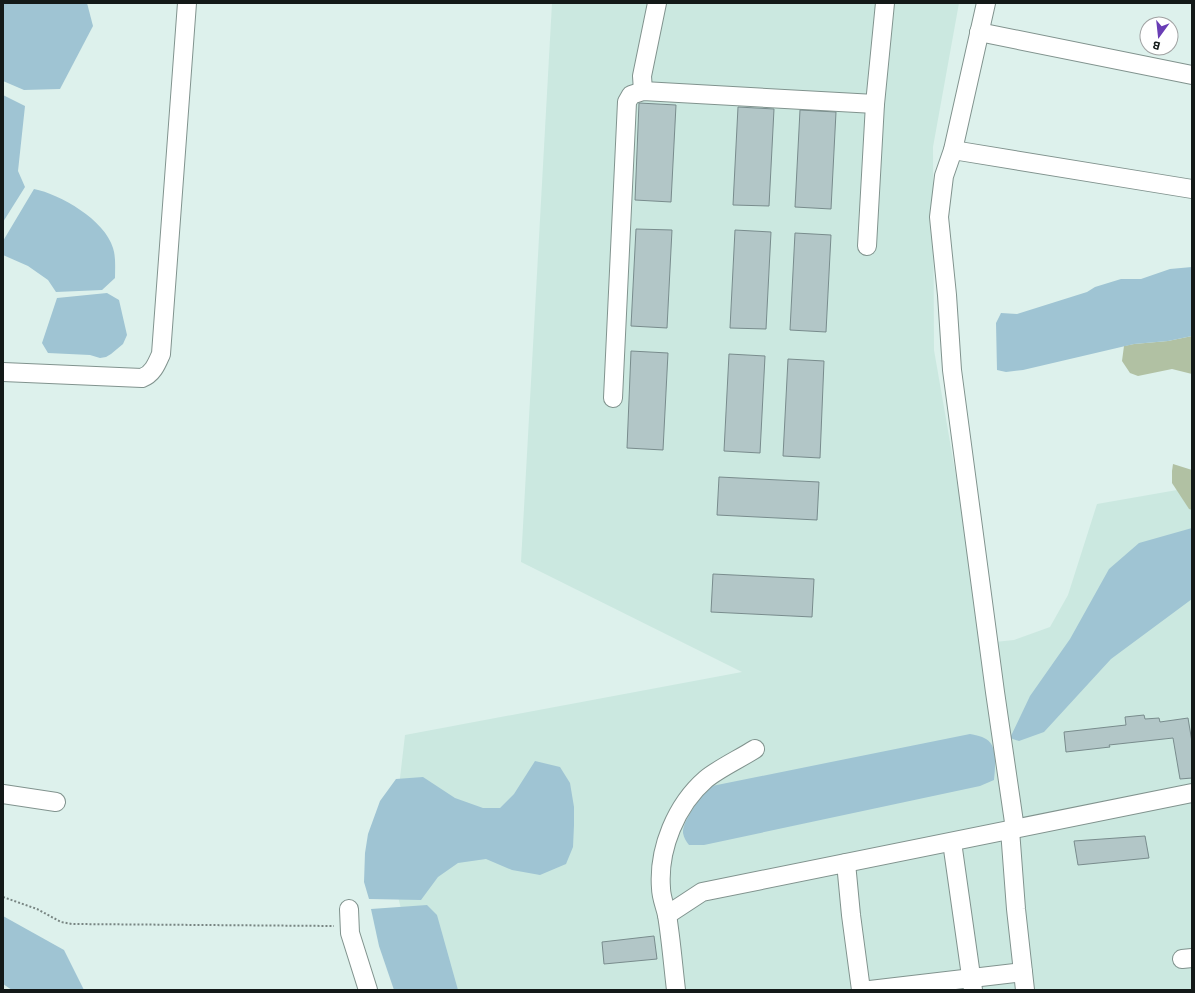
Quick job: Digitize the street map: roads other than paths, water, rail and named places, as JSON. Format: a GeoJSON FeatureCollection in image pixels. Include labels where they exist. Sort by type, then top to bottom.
{"type":"FeatureCollection","features":[{"type":"Feature","properties":{"kind":"street"},"geometry":{"type":"LineString","coordinates":[[3,372],[142,378],[148,376],[162,354],[187,3]]}},
{"type":"Feature","properties":{"kind":"street"},"geometry":{"type":"LineString","coordinates":[[642,91],[642,76],[657,3]]}},
{"type":"Feature","properties":{"kind":"street"},"geometry":{"type":"LineString","coordinates":[[867,246],[875,104],[884,3]]}},
{"type":"Feature","properties":{"kind":"street"},"geometry":{"type":"LineString","coordinates":[[981,4],[979,32],[953,150],[944,176],[939,217],[947,295],[952,370],[1012,829],[1016,909],[1025,990]]}},
{"type":"Feature","properties":{"kind":"street"},"geometry":{"type":"LineString","coordinates":[[979,32],[1192,75]]}},
{"type":"Feature","properties":{"kind":"street"},"geometry":{"type":"LineString","coordinates":[[613,398],[628,102],[631,95],[642,91],[875,104]]}},
{"type":"Feature","properties":{"kind":"street"},"geometry":{"type":"LineString","coordinates":[[953,150],[1192,189]]}},
{"type":"Feature","properties":{"kind":"street"},"geometry":{"type":"LineString","coordinates":[[676,990],[667,915],[661,889],[663,858],[670,835],[681,810],[706,778],[755,749]]}},
{"type":"Feature","properties":{"kind":"street"},"geometry":{"type":"LineString","coordinates":[[667,915],[702,892],[1192,793]]}},
{"type":"Feature","properties":{"kind":"street"},"geometry":{"type":"LineString","coordinates":[[3,794],[56,802]]}},
{"type":"Feature","properties":{"kind":"street"},"geometry":{"type":"LineString","coordinates":[[952,842],[972,984]]}},
{"type":"Feature","properties":{"kind":"street"},"geometry":{"type":"LineString","coordinates":[[846,863],[861,990]]}},
{"type":"Feature","properties":{"kind":"street"},"geometry":{"type":"LineString","coordinates":[[349,917],[350,933],[368,990]]}},
{"type":"Feature","properties":{"kind":"street"},"geometry":{"type":"LineString","coordinates":[[870,990],[972,984],[1023,972]]}},
{"type":"Feature","properties":{"kind":"water"},"geometry":{"type":"Polygon","coordinates":[[[3,3],[87,3],[93,26],[60,89],[24,90],[3,81],[3,3]]]}},
{"type":"Feature","properties":{"kind":"water"},"geometry":{"type":"Polygon","coordinates":[[[3,95],[25,106],[18,171],[25,187],[3,222],[3,95]]]}},
{"type":"Feature","properties":{"kind":"water"},"geometry":{"type":"Polygon","coordinates":[[[34,189],[56,196],[68,202],[91,218],[108,238],[115,255],[115,278],[102,290],[56,292],[48,280],[28,266],[3,255],[3,241],[34,189]]]}},
{"type":"Feature","properties":{"kind":"water"},"geometry":{"type":"Polygon","coordinates":[[[1192,267],[1192,336],[1168,341],[1134,344],[1023,370],[1006,372],[997,370],[996,323],[1001,313],[1017,314],[1087,292],[1095,287],[1121,279],[1141,279],[1170,269],[1192,267]]]}},
{"type":"Feature","properties":{"kind":"water"},"geometry":{"type":"Polygon","coordinates":[[[107,293],[119,300],[127,335],[123,344],[111,354],[100,358],[90,355],[48,353],[42,343],[57,298],[107,293]]]}},
{"type":"Feature","properties":{"kind":"water"},"geometry":{"type":"Polygon","coordinates":[[[1192,528],[1192,599],[1111,659],[1044,732],[1019,741],[1010,738],[1030,696],[1070,639],[1109,569],[1139,543],[1192,528]]]}},
{"type":"Feature","properties":{"kind":"water"},"geometry":{"type":"Polygon","coordinates":[[[970,734],[980,736],[990,742],[994,752],[994,780],[980,786],[704,845],[689,845],[684,836],[683,828],[685,822],[707,787],[970,734]]]}},
{"type":"Feature","properties":{"kind":"water"},"geometry":{"type":"Polygon","coordinates":[[[535,761],[560,767],[570,783],[574,807],[573,847],[566,864],[540,875],[512,870],[486,859],[458,863],[438,877],[421,900],[369,899],[364,882],[365,853],[368,834],[380,801],[396,779],[423,777],[455,798],[483,808],[500,808],[514,794],[535,761]]]}},
{"type":"Feature","properties":{"kind":"water"},"geometry":{"type":"Polygon","coordinates":[[[427,905],[437,915],[458,990],[394,990],[379,946],[371,909],[427,905]]]}},
{"type":"Feature","properties":{"kind":"water"},"geometry":{"type":"Polygon","coordinates":[[[3,916],[64,950],[84,990],[12,990],[3,984],[3,916]]]}}]}
